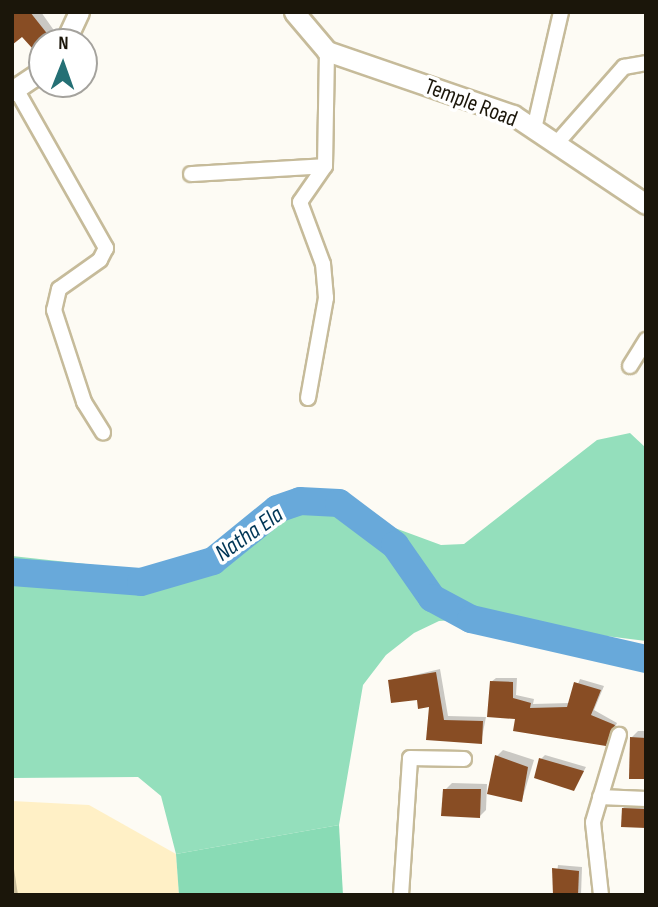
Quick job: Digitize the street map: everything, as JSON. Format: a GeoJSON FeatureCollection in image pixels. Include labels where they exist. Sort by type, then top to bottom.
{"type":"FeatureCollection","features":[{"type":"Feature","properties":{"kind":"street"},"geometry":{"type":"LineString","coordinates":[[72,28],[79,12]]}},
{"type":"Feature","properties":{"kind":"street"},"geometry":{"type":"LineString","coordinates":[[295,12],[327,51],[325,166],[300,202],[323,264],[326,298],[308,398]]}},
{"type":"Feature","properties":{"kind":"street"},"geometry":{"type":"LineString","coordinates":[[534,129],[561,12]]}},
{"type":"Feature","properties":{"kind":"street","name":"Temple Road"},"geometry":{"type":"LineString","coordinates":[[327,51],[513,115],[646,204]]}},
{"type":"Feature","properties":{"kind":"street"},"geometry":{"type":"LineString","coordinates":[[556,144],[624,67],[646,62]]}},
{"type":"Feature","properties":{"kind":"street"},"geometry":{"type":"LineString","coordinates":[[14,90],[106,248],[100,260],[59,289],[54,310],[84,402],[103,433]]}},
{"type":"Feature","properties":{"kind":"street"},"geometry":{"type":"LineString","coordinates":[[191,174],[325,166]]}},
{"type":"Feature","properties":{"kind":"street"},"geometry":{"type":"LineString","coordinates":[[630,366],[646,340]]}},
{"type":"Feature","properties":{"kind":"street"},"geometry":{"type":"LineString","coordinates":[[601,895],[593,822],[619,735]]}},
{"type":"Feature","properties":{"kind":"street"},"geometry":{"type":"LineString","coordinates":[[401,895],[410,758],[464,759]]}},
{"type":"Feature","properties":{"kind":"street"},"geometry":{"type":"LineString","coordinates":[[600,797],[646,799]]}},
{"type":"Feature","properties":{"kind":"shaded area"},"geometry":{"type":"Polygon","coordinates":[[[12,801],[89,805],[176,854],[179,895],[12,895],[12,801]]]}},
{"type":"Feature","properties":{"kind":"green space"},"geometry":{"type":"Polygon","coordinates":[[[630,433],[646,448],[646,641],[471,619],[439,621],[414,633],[386,655],[363,685],[339,825],[176,854],[161,796],[138,777],[12,778],[12,556],[159,572],[213,561],[277,509],[319,500],[441,545],[464,544],[597,440],[630,433]]]}},
{"type":"Feature","properties":{"kind":"green space"},"geometry":{"type":"Polygon","coordinates":[[[339,825],[343,895],[179,895],[176,854],[339,825]]]}},
{"type":"Feature","properties":{"kind":"building"},"geometry":{"type":"Polygon","coordinates":[[[12,12],[30,12],[43,28],[28,28],[28,44],[22,37],[12,45],[12,12]]]}},
{"type":"Feature","properties":{"kind":"building"},"geometry":{"type":"Polygon","coordinates":[[[436,672],[444,720],[483,721],[482,744],[426,740],[429,707],[418,709],[417,700],[391,703],[388,680],[436,672]]]}},
{"type":"Feature","properties":{"kind":"building"},"geometry":{"type":"Polygon","coordinates":[[[490,681],[513,682],[513,698],[531,703],[530,708],[567,707],[574,682],[601,690],[591,715],[615,725],[606,746],[513,731],[515,719],[487,717],[490,681]]]}},
{"type":"Feature","properties":{"kind":"building"},"geometry":{"type":"Polygon","coordinates":[[[630,737],[646,738],[646,779],[629,779],[630,737]]]}},
{"type":"Feature","properties":{"kind":"building"},"geometry":{"type":"Polygon","coordinates":[[[495,755],[528,767],[522,802],[487,794],[495,755]]]}},
{"type":"Feature","properties":{"kind":"building"},"geometry":{"type":"Polygon","coordinates":[[[539,758],[584,771],[574,791],[534,778],[539,758]]]}},
{"type":"Feature","properties":{"kind":"building"},"geometry":{"type":"Polygon","coordinates":[[[443,789],[481,789],[480,818],[441,816],[443,789]]]}},
{"type":"Feature","properties":{"kind":"building"},"geometry":{"type":"Polygon","coordinates":[[[622,808],[646,809],[646,828],[621,827],[622,808]]]}},
{"type":"Feature","properties":{"kind":"building"},"geometry":{"type":"Polygon","coordinates":[[[552,868],[579,871],[578,895],[553,895],[552,868]]]}},
{"type":"Feature","properties":{"kind":"waterway","name":"Natha Ela"},"geometry":{"type":"LineString","coordinates":[[12,572],[141,582],[213,561],[277,509],[300,501],[339,503],[395,545],[432,598],[471,619],[646,659]]}}]}
